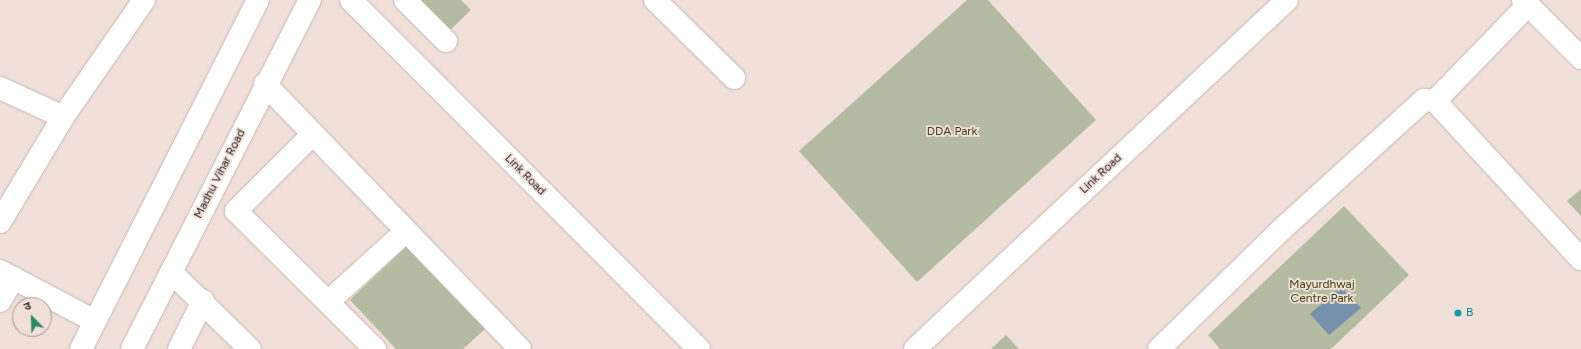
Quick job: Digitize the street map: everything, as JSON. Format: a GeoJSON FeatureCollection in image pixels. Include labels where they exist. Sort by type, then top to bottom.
{"type":"FeatureCollection","features":[{"type":"Feature","properties":{"kind":"street"},"geometry":{"type":"LineString","coordinates":[[0,222],[63,117],[144,0]]}},
{"type":"Feature","properties":{"kind":"street"},"geometry":{"type":"LineString","coordinates":[[81,349],[258,0]]}},
{"type":"Feature","properties":{"kind":"street","name":"Madhu Vihar Road"},"geometry":{"type":"LineString","coordinates":[[132,349],[265,84],[310,0]]}},
{"type":"Feature","properties":{"kind":"street","name":"Link Road"},"geometry":{"type":"LineString","coordinates":[[351,0],[693,347]]}},
{"type":"Feature","properties":{"kind":"street"},"geometry":{"type":"LineString","coordinates":[[405,0],[446,42]]}},
{"type":"Feature","properties":{"kind":"street"},"geometry":{"type":"LineString","coordinates":[[655,0],[734,78]]}},
{"type":"Feature","properties":{"kind":"street","name":"Link Road"},"geometry":{"type":"LineString","coordinates":[[915,349],[1286,0]]}},
{"type":"Feature","properties":{"kind":"street"},"geometry":{"type":"LineString","coordinates":[[1435,101],[1526,2],[1581,58]]}},
{"type":"Feature","properties":{"kind":"street"},"geometry":{"type":"LineString","coordinates":[[265,84],[520,349]]}},
{"type":"Feature","properties":{"kind":"street"},"geometry":{"type":"LineString","coordinates":[[0,88],[63,117]]}},
{"type":"Feature","properties":{"kind":"street"},"geometry":{"type":"LineString","coordinates":[[1159,349],[1415,104],[1424,100],[1435,101],[1581,259]]}},
{"type":"Feature","properties":{"kind":"street"},"geometry":{"type":"LineString","coordinates":[[313,134],[236,211],[375,349]]}},
{"type":"Feature","properties":{"kind":"street"},"geometry":{"type":"LineString","coordinates":[[328,302],[406,231]]}},
{"type":"Feature","properties":{"kind":"street"},"geometry":{"type":"LineString","coordinates":[[171,272],[203,301],[250,349]]}},
{"type":"Feature","properties":{"kind":"street"},"geometry":{"type":"LineString","coordinates":[[0,301],[7,274],[95,321]]}},
{"type":"Feature","properties":{"kind":"street"},"geometry":{"type":"LineString","coordinates":[[179,349],[203,301]]}},
{"type":"Feature","properties":{"kind":"green space"},"geometry":{"type":"Polygon","coordinates":[[[419,0],[461,0],[471,10],[449,31],[419,0]]]}},
{"type":"Feature","properties":{"kind":"green space","name":"DDA Park"},"geometry":{"type":"Polygon","coordinates":[[[967,0],[988,0],[1096,120],[917,282],[799,151],[967,0]]]}},
{"type":"Feature","properties":{"kind":"green space"},"geometry":{"type":"Polygon","coordinates":[[[1581,189],[1581,216],[1567,201],[1581,189]]]}},
{"type":"Feature","properties":{"kind":"green space","name":"Mayurdhwaj Centre Park"},"geometry":{"type":"Polygon","coordinates":[[[1344,206],[1409,275],[1331,349],[1220,349],[1208,335],[1344,206]]]}},
{"type":"Feature","properties":{"kind":"green space"},"geometry":{"type":"Polygon","coordinates":[[[409,244],[487,327],[463,349],[396,349],[350,300],[409,244]]]}},
{"type":"Feature","properties":{"kind":"green space"},"geometry":{"type":"Polygon","coordinates":[[[1006,335],[1019,349],[991,349],[1006,335]]]}},
{"type":"Feature","properties":{"kind":"water"},"geometry":{"type":"Polygon","coordinates":[[[1341,287],[1361,308],[1329,335],[1310,314],[1341,287]]]}},
{"type":"Feature","properties":{"kind":"place","name":"B"},"geometry":{"type":"Point","coordinates":[1458,313]}}]}
